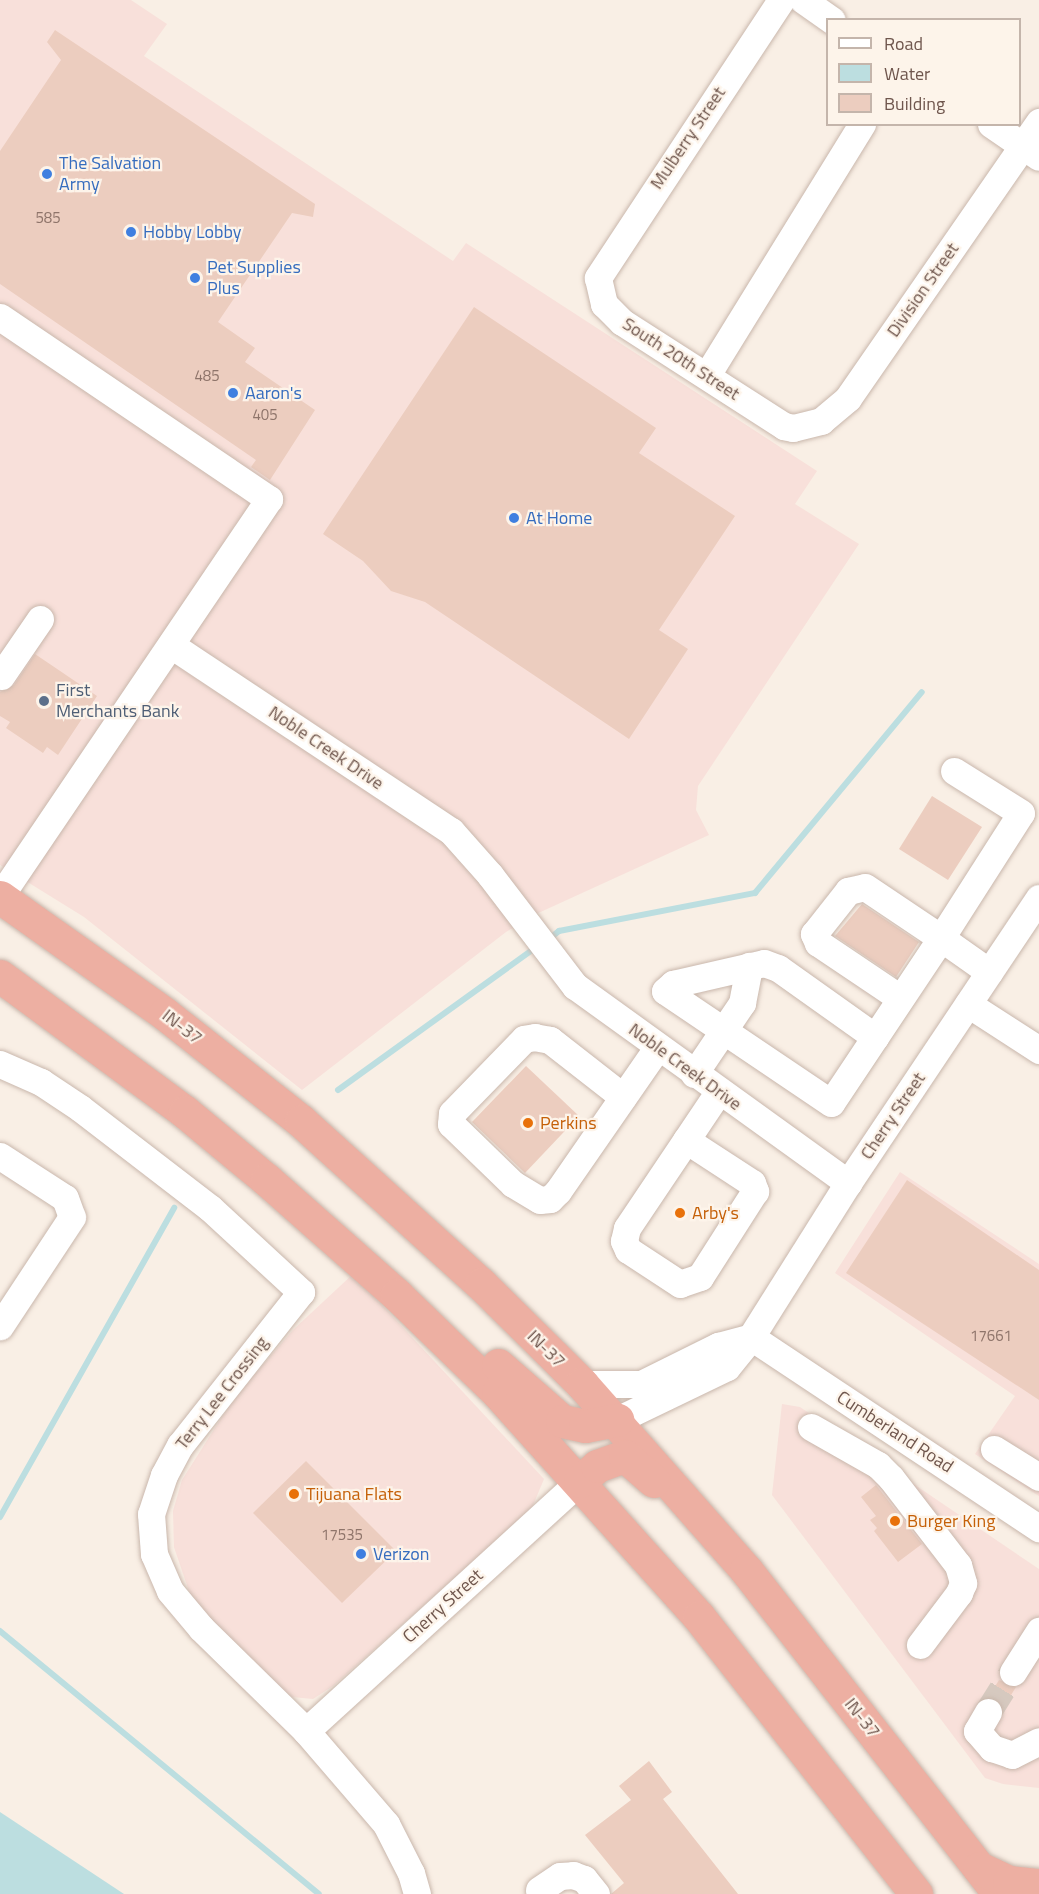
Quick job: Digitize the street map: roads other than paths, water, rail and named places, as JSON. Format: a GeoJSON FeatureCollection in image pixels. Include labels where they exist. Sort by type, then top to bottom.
{"type":"FeatureCollection","features":[{"type":"Feature","properties":{"kind":"highway","name":"IN-37"},"geometry":{"type":"LineString","coordinates":[[0,897],[165,1014],[301,1121],[481,1284],[582,1384],[617,1420],[746,1570],[999,1894]]}},
{"type":"Feature","properties":{"kind":"highway"},"geometry":{"type":"LineString","coordinates":[[0,976],[185,1112],[316,1222],[427,1324],[580,1481],[699,1617],[916,1894]]}},
{"type":"Feature","properties":{"kind":"highway"},"geometry":{"type":"LineString","coordinates":[[427,1324],[483,1352],[562,1421],[585,1426],[617,1420]]}},
{"type":"Feature","properties":{"kind":"highway"},"geometry":{"type":"LineString","coordinates":[[580,1481],[597,1466],[625,1456],[746,1570]]}},
{"type":"Feature","properties":{"kind":"highway"},"geometry":{"type":"LineString","coordinates":[[979,1868],[1009,1882],[1039,1885]]}},
{"type":"Feature","properties":{"kind":"street","name":"Mulberry Street"},"geometry":{"type":"LineString","coordinates":[[598,278],[781,0]]}},
{"type":"Feature","properties":{"kind":"street"},"geometry":{"type":"LineString","coordinates":[[803,0],[829,18]]}},
{"type":"Feature","properties":{"kind":"street","name":"Division Street"},"geometry":{"type":"LineString","coordinates":[[784,426],[812,425],[840,408],[1031,151],[1039,122]]}},
{"type":"Feature","properties":{"kind":"street"},"geometry":{"type":"LineString","coordinates":[[707,375],[861,126]]}},
{"type":"Feature","properties":{"kind":"street"},"geometry":{"type":"LineString","coordinates":[[994,126],[1031,151]]}},
{"type":"Feature","properties":{"kind":"street","name":"South 20th Street"},"geometry":{"type":"LineString","coordinates":[[598,278],[604,304],[613,314],[784,426]]}},
{"type":"Feature","properties":{"kind":"street"},"geometry":{"type":"LineString","coordinates":[[0,317],[269,499],[0,897]]}},
{"type":"Feature","properties":{"kind":"street"},"geometry":{"type":"LineString","coordinates":[[1,676],[40,619]]}},
{"type":"Feature","properties":{"kind":"street","name":"Noble Creek Drive"},"geometry":{"type":"LineString","coordinates":[[171,645],[451,831],[490,875],[552,960],[575,986],[657,1048],[848,1183]]}},
{"type":"Feature","properties":{"kind":"street"},"geometry":{"type":"LineString","coordinates":[[875,1037],[778,968],[764,963],[674,984],[664,991],[723,1034],[831,1103],[875,1037],[900,998],[941,938],[1021,813],[954,771]]}},
{"type":"Feature","properties":{"kind":"street"},"geometry":{"type":"LineString","coordinates":[[900,998],[818,943],[814,934],[848,891],[865,887],[989,972]]}},
{"type":"Feature","properties":{"kind":"street","name":"Cherry Street"},"geometry":{"type":"LineString","coordinates":[[617,1420],[727,1367],[751,1337],[848,1183],[1039,898]]}},
{"type":"Feature","properties":{"kind":"street"},"geometry":{"type":"LineString","coordinates":[[694,1074],[742,1003],[749,966]]}},
{"type":"Feature","properties":{"kind":"street"},"geometry":{"type":"LineString","coordinates":[[968,1005],[1039,1050]]}},
{"type":"Feature","properties":{"kind":"street"},"geometry":{"type":"LineString","coordinates":[[623,1097],[550,1040],[535,1037],[524,1039],[452,1113],[451,1124],[513,1184],[540,1200],[550,1199],[623,1097],[657,1048]]}},
{"type":"Feature","properties":{"kind":"street","name":"Terry Lee Crossing"},"geometry":{"type":"LineString","coordinates":[[0,1064],[41,1082],[116,1134],[210,1208],[302,1292],[180,1445],[164,1475],[151,1514],[154,1554],[170,1592],[201,1628],[306,1731],[386,1824],[411,1873],[417,1894]]}},
{"type":"Feature","properties":{"kind":"street"},"geometry":{"type":"LineString","coordinates":[[686,1140],[752,1184],[755,1191],[700,1277],[680,1284],[628,1250],[624,1241],[627,1228],[686,1140],[719,1091]]}},
{"type":"Feature","properties":{"kind":"street"},"geometry":{"type":"LineString","coordinates":[[0,1156],[65,1198],[72,1217],[0,1326]]}},
{"type":"Feature","properties":{"kind":"street"},"geometry":{"type":"LineString","coordinates":[[582,1384],[641,1384],[718,1346],[751,1337]]}},
{"type":"Feature","properties":{"kind":"street","name":"Cumberland Road"},"geometry":{"type":"LineString","coordinates":[[751,1337],[1036,1519]]}},
{"type":"Feature","properties":{"kind":"street"},"geometry":{"type":"LineString","coordinates":[[811,1427],[878,1465],[891,1478],[958,1565],[963,1583],[920,1646]]}},
{"type":"Feature","properties":{"kind":"street"},"geometry":{"type":"LineString","coordinates":[[994,1449],[1039,1477]]}},
{"type":"Feature","properties":{"kind":"street","name":"Cherry Street"},"geometry":{"type":"LineString","coordinates":[[306,1731],[580,1481]]}},
{"type":"Feature","properties":{"kind":"street"},"geometry":{"type":"LineString","coordinates":[[1013,1672],[1039,1631]]}},
{"type":"Feature","properties":{"kind":"street"},"geometry":{"type":"LineString","coordinates":[[982,1722],[982,1742],[1012,1755],[1039,1742]]}},
{"type":"Feature","properties":{"kind":"street"},"geometry":{"type":"LineString","coordinates":[[539,1890],[560,1876],[573,1875],[584,1879],[596,1894]]}},
{"type":"Feature","properties":{"kind":"water"},"geometry":{"type":"Polygon","coordinates":[[[0,1812],[124,1894],[0,1894],[0,1812]]]}},
{"type":"Feature","properties":{"kind":"waterway"},"geometry":{"type":"LineString","coordinates":[[549,939],[559,931],[755,893],[922,692]]}},
{"type":"Feature","properties":{"kind":"waterway"},"geometry":{"type":"LineString","coordinates":[[338,1090],[538,946]]}},
{"type":"Feature","properties":{"kind":"waterway"},"geometry":{"type":"LineString","coordinates":[[0,1517],[174,1208]]}},
{"type":"Feature","properties":{"kind":"waterway"},"geometry":{"type":"LineString","coordinates":[[0,1631],[319,1894]]}},
{"type":"Feature","properties":{"kind":"tunnel"},"geometry":{"type":"LineString","coordinates":[[988,1712],[1013,1672]]}},
{"type":"Feature","properties":{"kind":"place","name":"The Salvation Army"},"geometry":{"type":"Point","coordinates":[47,174]}},
{"type":"Feature","properties":{"kind":"place","name":"Hobby Lobby"},"geometry":{"type":"Point","coordinates":[131,232]}},
{"type":"Feature","properties":{"kind":"place","name":"Pet Supplies Plus"},"geometry":{"type":"Point","coordinates":[195,278]}},
{"type":"Feature","properties":{"kind":"place","name":"Aaron's"},"geometry":{"type":"Point","coordinates":[233,393]}},
{"type":"Feature","properties":{"kind":"place","name":"At Home"},"geometry":{"type":"Point","coordinates":[514,518]}},
{"type":"Feature","properties":{"kind":"place","name":"First Merchants Bank"},"geometry":{"type":"Point","coordinates":[44,701]}},
{"type":"Feature","properties":{"kind":"place","name":"Perkins"},"geometry":{"type":"Point","coordinates":[528,1123]}},
{"type":"Feature","properties":{"kind":"place","name":"Arby's"},"geometry":{"type":"Point","coordinates":[680,1213]}},
{"type":"Feature","properties":{"kind":"place","name":"Tijuana Flats"},"geometry":{"type":"Point","coordinates":[294,1494]}},
{"type":"Feature","properties":{"kind":"place","name":"Burger King"},"geometry":{"type":"Point","coordinates":[895,1521]}},
{"type":"Feature","properties":{"kind":"place","name":"Verizon"},"geometry":{"type":"Point","coordinates":[361,1554]}}]}
